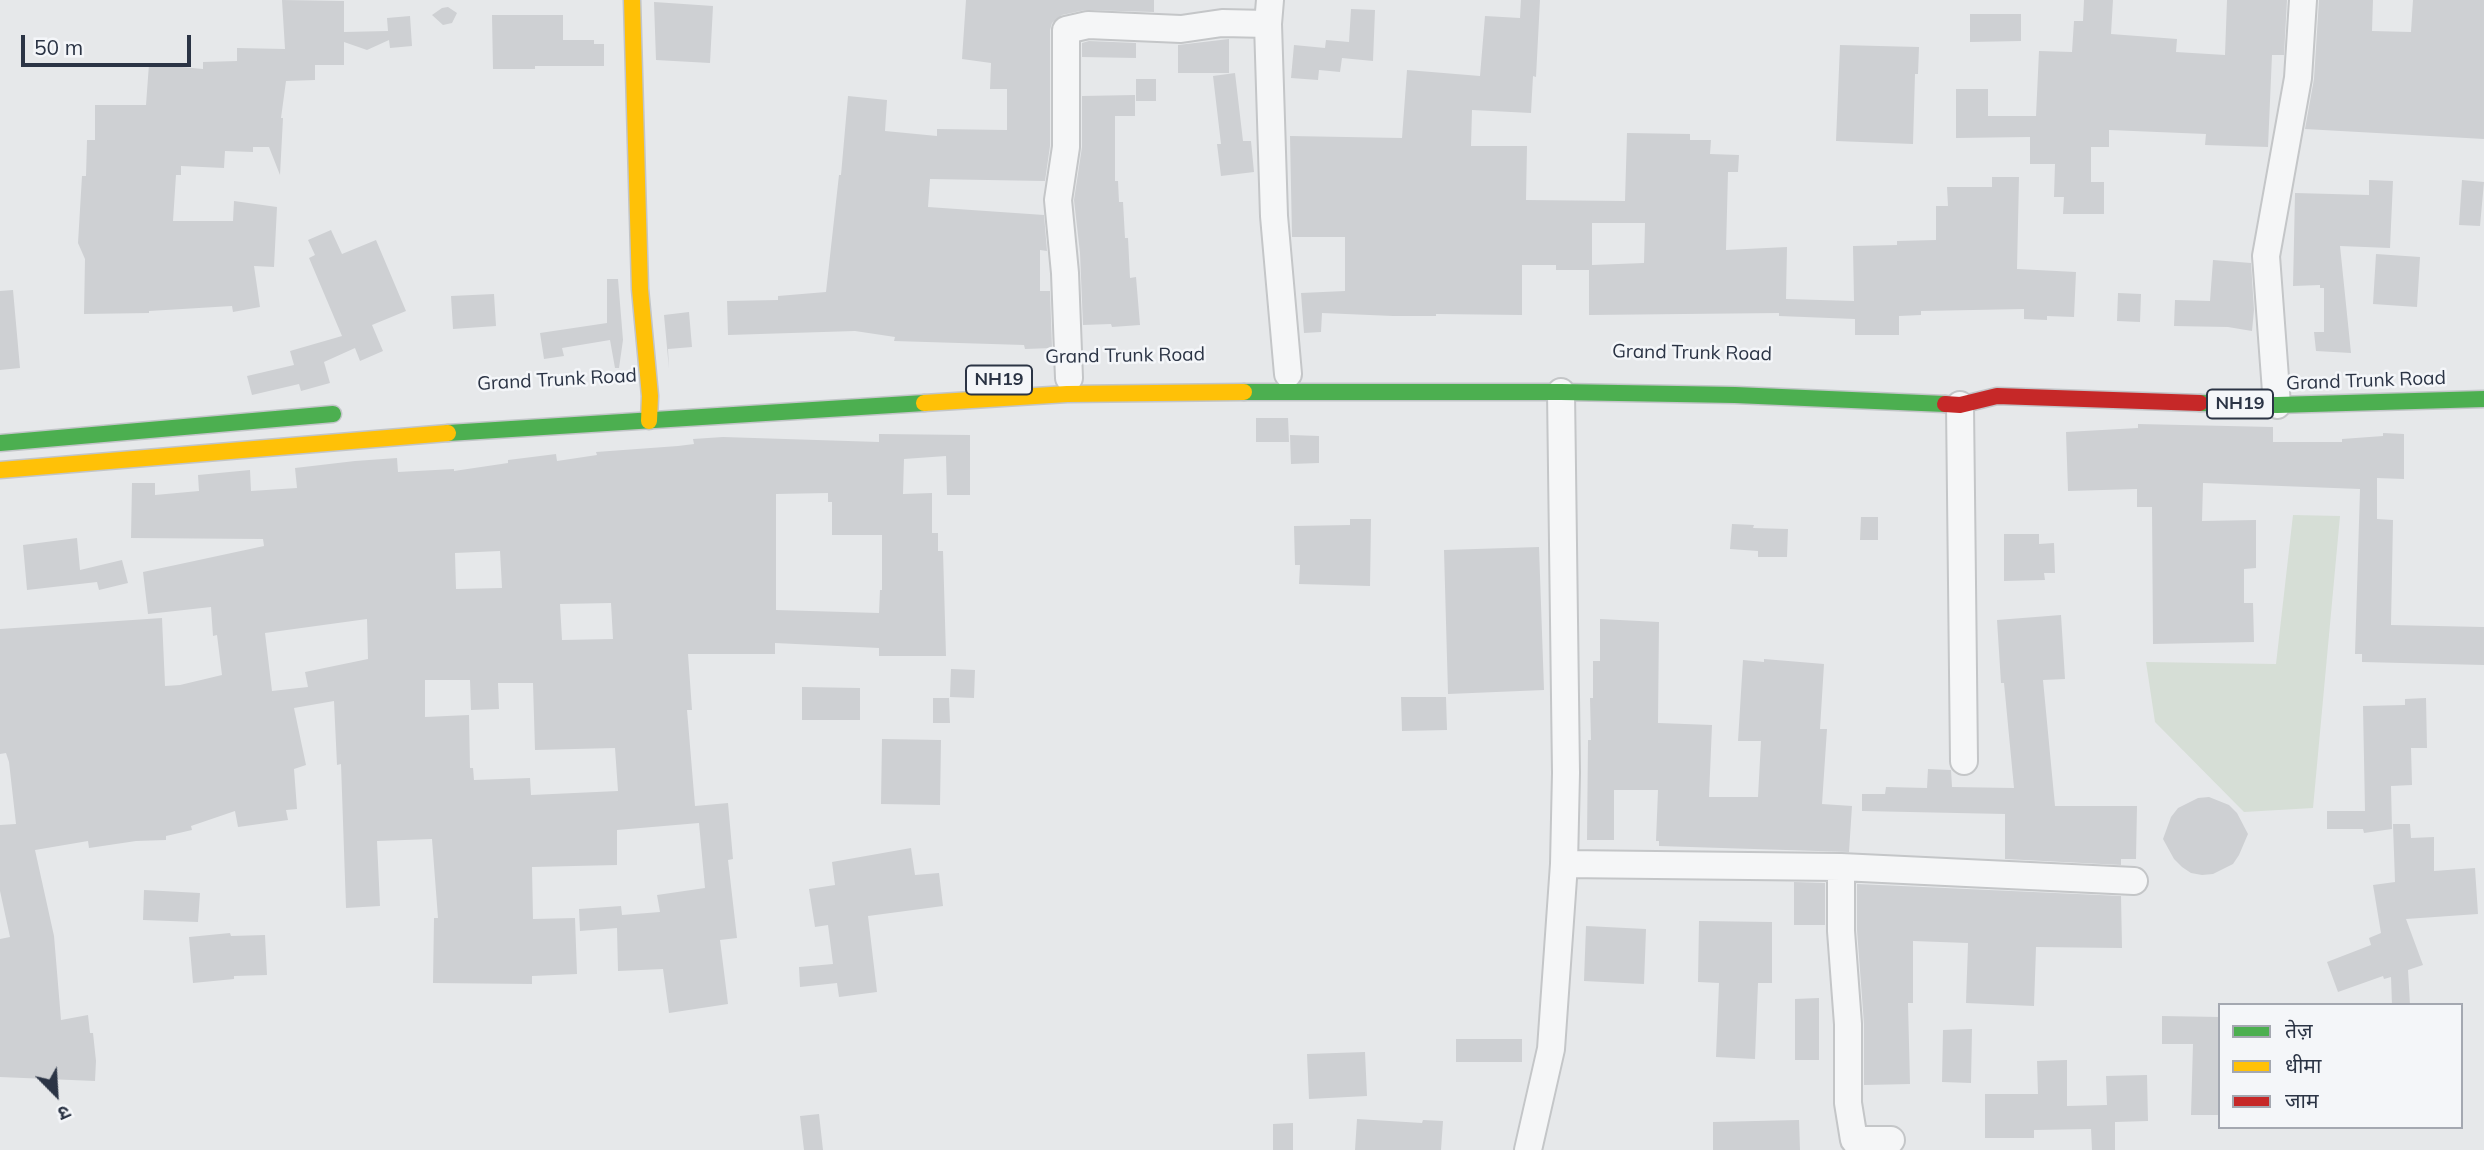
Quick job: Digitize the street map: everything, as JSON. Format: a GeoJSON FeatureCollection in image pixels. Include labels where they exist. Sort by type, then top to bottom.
{"type":"FeatureCollection","features":[{"type":"Feature","properties":{"kind":"main road"},"geometry":{"type":"LineString","coordinates":[[632,0],[640,289],[650,396],[649,421]]}},
{"type":"Feature","properties":{"kind":"main road","name":"Grand Trunk Road"},"geometry":{"type":"LineString","coordinates":[[0,470],[364,438],[1067,394],[1417,391],[1967,395],[2277,405],[2484,399]]}},
{"type":"Feature","properties":{"kind":"main road","name":"Grand Trunk Road"},"geometry":{"type":"LineString","coordinates":[[1967,395],[1997,396]]}},
{"type":"Feature","properties":{"kind":"main road"},"geometry":{"type":"LineString","coordinates":[[0,443],[346,414]]}},
{"type":"Feature","properties":{"kind":"street"},"geometry":{"type":"LineString","coordinates":[[2277,405],[2266,256],[2298,78],[2303,0]]}},
{"type":"Feature","properties":{"kind":"street"},"geometry":{"type":"LineString","coordinates":[[1069,378],[1065,273],[1058,200],[1066,147],[1066,30],[1088,25],[1181,29],[1269,12],[1273,216],[1288,374]]}},
{"type":"Feature","properties":{"kind":"street"},"geometry":{"type":"LineString","coordinates":[[1528,1150],[1551,1049],[1564,864],[1566,772],[1561,392]]}},
{"type":"Feature","properties":{"kind":"street"},"geometry":{"type":"LineString","coordinates":[[1964,761],[1967,395]]}},
{"type":"Feature","properties":{"kind":"street"},"geometry":{"type":"LineString","coordinates":[[1564,864],[1841,867],[2134,881]]}},
{"type":"Feature","properties":{"kind":"street"},"geometry":{"type":"LineString","coordinates":[[1841,867],[1841,931],[1848,1024],[1848,1103],[1854,1140],[1891,1140]]}},
{"type":"Feature","properties":{"kind":"shaded area"},"geometry":{"type":"Polygon","coordinates":[[[2293,515],[2340,516],[2313,808],[2244,812],[2155,722],[2146,662],[2276,664],[2293,515]]]}},
{"type":"Feature","properties":{"kind":"building"},"geometry":{"type":"Polygon","coordinates":[[[282,0],[344,1],[344,32],[388,31],[387,18],[410,16],[412,46],[390,48],[389,40],[367,50],[344,42],[344,65],[315,65],[315,80],[286,81],[281,118],[280,175],[269,147],[253,147],[253,152],[225,151],[224,168],[181,166],[181,175],[176,175],[173,221],[233,221],[234,201],[277,207],[274,267],[254,266],[260,307],[233,312],[232,306],[149,313],[84,314],[85,259],[78,243],[82,176],[86,176],[87,140],[95,140],[95,105],[146,105],[149,64],[203,69],[203,62],[237,61],[237,48],[285,49],[282,0]]]}},
{"type":"Feature","properties":{"kind":"building"},"geometry":{"type":"Polygon","coordinates":[[[966,0],[1154,0],[1154,12],[1085,10],[1062,15],[1052,23],[1050,146],[1045,181],[930,179],[928,207],[1044,215],[1047,251],[1040,250],[1040,291],[1050,291],[1052,348],[1025,349],[1024,345],[894,341],[895,337],[855,331],[728,335],[727,301],[778,300],[778,296],[826,292],[848,96],[887,100],[885,131],[937,136],[937,129],[1007,130],[1007,89],[990,89],[991,63],[962,59],[966,0]]]}},
{"type":"Feature","properties":{"kind":"building"},"geometry":{"type":"Polygon","coordinates":[[[1521,0],[1540,0],[1536,77],[1533,76],[1531,113],[1472,110],[1471,146],[1527,146],[1526,200],[1625,201],[1627,133],[1690,134],[1690,140],[1711,140],[1710,154],[1739,155],[1738,172],[1728,172],[1726,250],[1787,247],[1786,299],[1854,301],[1853,246],[1897,245],[1897,241],[1936,240],[1936,206],[1948,206],[1947,187],[1992,187],[1992,177],[2019,177],[2017,269],[2076,272],[2074,317],[2024,319],[2024,309],[1921,311],[1921,315],[1899,316],[1899,335],[1855,335],[1855,319],[1779,316],[1779,313],[1589,315],[1589,270],[1556,270],[1556,265],[1522,265],[1522,315],[1393,316],[1322,313],[1321,332],[1304,333],[1301,293],[1345,291],[1345,237],[1292,237],[1290,136],[1402,138],[1407,70],[1480,76],[1485,16],[1520,18],[1521,0]],[[1592,223],[1592,265],[1644,263],[1645,223],[1592,223]]]}},
{"type":"Feature","properties":{"kind":"building"},"geometry":{"type":"Polygon","coordinates":[[[2084,0],[2113,0],[2111,34],[2177,39],[2176,52],[2225,55],[2227,0],[2287,0],[2284,55],[2272,55],[2268,147],[2205,145],[2206,134],[2109,130],[2109,147],[2091,147],[2091,182],[2104,182],[2104,214],[2063,214],[2064,197],[2054,197],[2055,164],[2030,164],[2030,137],[1956,138],[1956,89],[1988,89],[1988,116],[2036,116],[2039,51],[2072,52],[2074,21],[2083,21],[2084,0]]]}},
{"type":"Feature","properties":{"kind":"building"},"geometry":{"type":"Polygon","coordinates":[[[2319,0],[2373,0],[2372,31],[2411,32],[2413,0],[2484,0],[2484,139],[2305,129],[2314,79],[2319,0]]]}},
{"type":"Feature","properties":{"kind":"building"},"geometry":{"type":"Polygon","coordinates":[[[654,2],[713,6],[710,63],[656,60],[654,2]]]}},
{"type":"Feature","properties":{"kind":"building"},"geometry":{"type":"Polygon","coordinates":[[[448,7],[457,13],[452,23],[443,25],[432,15],[448,7]]]}},
{"type":"Feature","properties":{"kind":"building"},"geometry":{"type":"Polygon","coordinates":[[[1351,9],[1375,10],[1373,61],[1342,58],[1340,72],[1319,70],[1318,80],[1291,78],[1294,45],[1325,48],[1326,40],[1349,42],[1351,9]]]}},
{"type":"Feature","properties":{"kind":"building"},"geometry":{"type":"Polygon","coordinates":[[[1970,14],[2021,14],[2021,41],[1970,42],[1970,14]]]}},
{"type":"Feature","properties":{"kind":"building"},"geometry":{"type":"Polygon","coordinates":[[[492,15],[563,15],[563,40],[594,40],[594,44],[604,44],[604,66],[493,69],[492,15]]]}},
{"type":"Feature","properties":{"kind":"building"},"geometry":{"type":"Polygon","coordinates":[[[1229,39],[1229,73],[1178,73],[1178,45],[1229,39]]]}},
{"type":"Feature","properties":{"kind":"building"},"geometry":{"type":"Polygon","coordinates":[[[1082,43],[1136,43],[1136,58],[1082,57],[1082,43]]]}},
{"type":"Feature","properties":{"kind":"building"},"geometry":{"type":"Polygon","coordinates":[[[1840,45],[1919,47],[1918,74],[1915,74],[1913,144],[1836,141],[1840,45]]]}},
{"type":"Feature","properties":{"kind":"building"},"geometry":{"type":"Polygon","coordinates":[[[1235,73],[1243,141],[1251,141],[1254,172],[1221,176],[1217,144],[1221,144],[1213,76],[1235,73]]]}},
{"type":"Feature","properties":{"kind":"building"},"geometry":{"type":"Polygon","coordinates":[[[1136,79],[1156,79],[1156,101],[1136,101],[1136,79]]]}},
{"type":"Feature","properties":{"kind":"building"},"geometry":{"type":"Polygon","coordinates":[[[1135,95],[1135,116],[1115,116],[1115,181],[1118,181],[1119,202],[1123,202],[1130,278],[1136,277],[1140,325],[1083,325],[1080,253],[1074,200],[1082,147],[1082,96],[1135,95]]]}},
{"type":"Feature","properties":{"kind":"building"},"geometry":{"type":"Polygon","coordinates":[[[2369,180],[2393,181],[2390,248],[2340,246],[2351,353],[2316,351],[2314,332],[2324,332],[2324,288],[2320,288],[2320,285],[2293,286],[2295,193],[2369,195],[2369,180]]]}},
{"type":"Feature","properties":{"kind":"building"},"geometry":{"type":"Polygon","coordinates":[[[2462,180],[2484,182],[2480,226],[2459,225],[2462,180]]]}},
{"type":"Feature","properties":{"kind":"building"},"geometry":{"type":"Polygon","coordinates":[[[331,230],[342,254],[376,240],[406,311],[372,325],[383,351],[360,361],[355,348],[324,362],[330,383],[301,391],[299,384],[252,395],[247,376],[294,365],[290,351],[342,336],[309,258],[315,255],[308,240],[331,230]]]}},
{"type":"Feature","properties":{"kind":"building"},"geometry":{"type":"Polygon","coordinates":[[[2376,254],[2420,257],[2417,307],[2373,304],[2376,254]]]}},
{"type":"Feature","properties":{"kind":"building"},"geometry":{"type":"Polygon","coordinates":[[[2213,260],[2251,263],[2254,310],[2252,331],[2228,327],[2174,326],[2175,300],[2210,301],[2213,260]]]}},
{"type":"Feature","properties":{"kind":"building"},"geometry":{"type":"Polygon","coordinates":[[[607,279],[618,279],[623,340],[619,368],[615,368],[610,340],[562,348],[564,356],[544,359],[540,333],[607,323],[607,279]]]}},
{"type":"Feature","properties":{"kind":"building"},"geometry":{"type":"Polygon","coordinates":[[[13,290],[20,368],[0,370],[0,291],[13,290]]]}},
{"type":"Feature","properties":{"kind":"building"},"geometry":{"type":"Polygon","coordinates":[[[2118,293],[2141,294],[2140,322],[2117,321],[2118,293]]]}},
{"type":"Feature","properties":{"kind":"building"},"geometry":{"type":"Polygon","coordinates":[[[494,294],[496,326],[453,329],[451,296],[494,294]]]}},
{"type":"Feature","properties":{"kind":"building"},"geometry":{"type":"Polygon","coordinates":[[[689,312],[692,347],[668,349],[669,369],[664,315],[689,312]]]}},
{"type":"Feature","properties":{"kind":"building"},"geometry":{"type":"Polygon","coordinates":[[[1256,418],[1288,418],[1289,442],[1256,442],[1256,418]]]}},
{"type":"Feature","properties":{"kind":"building"},"geometry":{"type":"Polygon","coordinates":[[[2138,424],[2273,427],[2273,442],[2342,442],[2342,439],[2383,436],[2383,433],[2404,434],[2404,479],[2377,478],[2377,519],[2393,520],[2391,625],[2484,627],[2484,665],[2362,662],[2362,654],[2355,654],[2360,489],[2203,483],[2202,521],[2256,520],[2256,568],[2244,569],[2244,603],[2253,603],[2254,642],[2153,644],[2152,507],[2137,507],[2137,489],[2068,491],[2066,432],[2138,428],[2138,424]]]}},
{"type":"Feature","properties":{"kind":"building"},"geometry":{"type":"Polygon","coordinates":[[[879,434],[970,435],[970,495],[947,495],[946,456],[904,459],[903,494],[932,493],[932,533],[938,533],[938,551],[943,551],[946,656],[879,656],[879,648],[775,643],[775,654],[688,654],[692,710],[687,710],[695,806],[728,803],[733,859],[728,860],[737,938],[720,940],[728,1004],[669,1013],[663,969],[618,971],[617,928],[580,931],[579,909],[621,906],[622,915],[660,912],[657,895],[705,888],[699,823],[617,830],[617,865],[532,867],[533,919],[575,918],[577,974],[532,976],[532,984],[433,983],[434,918],[438,918],[432,839],[377,841],[380,906],[346,908],[341,764],[337,765],[334,701],[294,708],[306,765],[294,769],[297,809],[286,810],[288,820],[238,827],[235,811],[191,826],[192,830],[166,836],[166,840],[136,841],[89,848],[88,841],[35,850],[54,936],[61,1020],[88,1015],[96,1061],[95,1081],[0,1077],[0,939],[10,937],[0,891],[0,825],[16,824],[9,762],[6,753],[0,754],[0,629],[162,618],[165,686],[222,675],[217,635],[213,636],[211,607],[148,614],[143,572],[264,546],[263,539],[131,538],[132,483],[155,483],[155,495],[199,491],[198,475],[250,470],[251,491],[297,488],[295,468],[355,461],[397,458],[398,472],[454,471],[556,454],[557,461],[597,455],[596,452],[694,444],[693,439],[723,437],[879,442],[879,434]],[[828,493],[776,494],[776,610],[879,613],[882,590],[882,535],[832,535],[832,502],[828,502],[828,493]],[[500,551],[455,553],[456,589],[502,588],[500,551]],[[611,603],[560,604],[562,640],[613,639],[611,603]],[[367,619],[265,633],[272,691],[308,687],[305,672],[368,659],[367,619]],[[425,680],[425,717],[469,715],[470,768],[473,768],[474,780],[530,778],[531,795],[618,791],[615,748],[535,750],[533,683],[498,683],[499,709],[471,710],[470,680],[425,680]]]}},
{"type":"Feature","properties":{"kind":"building"},"geometry":{"type":"Polygon","coordinates":[[[1290,435],[1319,436],[1319,463],[1291,464],[1290,435]]]}},
{"type":"Feature","properties":{"kind":"building"},"geometry":{"type":"Polygon","coordinates":[[[1861,517],[1878,517],[1878,540],[1860,540],[1861,517]]]}},
{"type":"Feature","properties":{"kind":"building"},"geometry":{"type":"Polygon","coordinates":[[[1350,519],[1371,519],[1370,586],[1299,584],[1300,565],[1295,565],[1294,526],[1350,525],[1350,519]]]}},
{"type":"Feature","properties":{"kind":"building"},"geometry":{"type":"Polygon","coordinates":[[[1732,524],[1754,525],[1753,528],[1788,529],[1787,557],[1758,557],[1758,551],[1730,549],[1732,524]]]}},
{"type":"Feature","properties":{"kind":"building"},"geometry":{"type":"Polygon","coordinates":[[[2004,534],[2039,534],[2039,544],[2054,543],[2055,573],[2044,573],[2045,580],[2004,581],[2004,534]]]}},
{"type":"Feature","properties":{"kind":"building"},"geometry":{"type":"Polygon","coordinates":[[[77,538],[80,570],[122,560],[128,583],[99,590],[97,582],[27,590],[23,545],[77,538]]]}},
{"type":"Feature","properties":{"kind":"building"},"geometry":{"type":"Polygon","coordinates":[[[1539,547],[1544,690],[1448,694],[1444,550],[1539,547]]]}},
{"type":"Feature","properties":{"kind":"building"},"geometry":{"type":"Polygon","coordinates":[[[2061,615],[2065,679],[2043,680],[2055,806],[2137,806],[2136,859],[2121,859],[2121,865],[2005,859],[2005,814],[1862,811],[1862,794],[1885,794],[1886,787],[1927,788],[1928,769],[1951,770],[1952,787],[2014,788],[2004,683],[2001,683],[1997,620],[2061,615]]]}},
{"type":"Feature","properties":{"kind":"building"},"geometry":{"type":"Polygon","coordinates":[[[1600,619],[1659,622],[1658,723],[1712,725],[1709,797],[1758,797],[1761,741],[1738,741],[1743,660],[1824,664],[1820,729],[1827,729],[1822,804],[1852,806],[1849,852],[1659,846],[1659,841],[1656,841],[1658,790],[1614,790],[1614,840],[1587,840],[1590,698],[1593,698],[1593,661],[1600,661],[1600,619]]]}},
{"type":"Feature","properties":{"kind":"building"},"geometry":{"type":"Polygon","coordinates":[[[951,669],[975,670],[974,698],[950,697],[951,669]]]}},
{"type":"Feature","properties":{"kind":"building"},"geometry":{"type":"Polygon","coordinates":[[[802,687],[860,688],[860,720],[802,720],[802,687]]]}},
{"type":"Feature","properties":{"kind":"building"},"geometry":{"type":"Polygon","coordinates":[[[1401,697],[1446,697],[1447,730],[1402,731],[1401,697]]]}},
{"type":"Feature","properties":{"kind":"building"},"geometry":{"type":"Polygon","coordinates":[[[933,698],[949,698],[950,723],[933,723],[933,698]]]}},
{"type":"Feature","properties":{"kind":"building"},"geometry":{"type":"Polygon","coordinates":[[[2426,698],[2427,748],[2411,748],[2412,785],[2391,786],[2392,829],[2364,833],[2363,829],[2327,829],[2327,811],[2365,811],[2363,706],[2405,705],[2405,699],[2426,698]]]}},
{"type":"Feature","properties":{"kind":"building"},"geometry":{"type":"Polygon","coordinates":[[[882,739],[941,740],[940,805],[881,804],[882,739]]]}},
{"type":"Feature","properties":{"kind":"building"},"geometry":{"type":"Polygon","coordinates":[[[2209,797],[2229,805],[2237,813],[2248,834],[2233,864],[2213,874],[2202,875],[2191,873],[2182,867],[2174,859],[2163,839],[2171,817],[2178,808],[2198,798],[2209,797]]]}},
{"type":"Feature","properties":{"kind":"building"},"geometry":{"type":"Polygon","coordinates":[[[2393,824],[2410,824],[2411,838],[2434,837],[2434,871],[2475,868],[2478,914],[2406,919],[2423,965],[2408,970],[2410,1003],[2392,1003],[2391,977],[2384,979],[2383,976],[2338,992],[2327,962],[2371,945],[2369,938],[2381,933],[2373,885],[2395,882],[2393,824]]]}},
{"type":"Feature","properties":{"kind":"building"},"geometry":{"type":"Polygon","coordinates":[[[911,848],[915,875],[939,873],[943,906],[868,916],[877,992],[839,997],[837,983],[800,987],[799,967],[833,964],[828,925],[815,927],[809,889],[835,885],[832,862],[911,848]]]}},
{"type":"Feature","properties":{"kind":"building"},"geometry":{"type":"Polygon","coordinates":[[[1794,882],[1825,883],[1825,925],[1794,925],[1794,882]]]}},
{"type":"Feature","properties":{"kind":"building"},"geometry":{"type":"Polygon","coordinates":[[[1857,884],[2121,896],[2122,948],[2036,947],[2034,1006],[1966,1003],[1968,943],[1913,941],[1913,1003],[1908,1003],[1910,1084],[1864,1085],[1864,1024],[1857,930],[1857,884]]]}},
{"type":"Feature","properties":{"kind":"building"},"geometry":{"type":"Polygon","coordinates":[[[144,890],[200,893],[198,922],[143,920],[144,890]]]}},
{"type":"Feature","properties":{"kind":"building"},"geometry":{"type":"Polygon","coordinates":[[[1699,921],[1772,922],[1772,983],[1758,983],[1755,1059],[1716,1057],[1719,983],[1698,982],[1699,921]]]}},
{"type":"Feature","properties":{"kind":"building"},"geometry":{"type":"Polygon","coordinates":[[[1586,926],[1646,929],[1644,984],[1584,981],[1586,926]]]}},
{"type":"Feature","properties":{"kind":"building"},"geometry":{"type":"Polygon","coordinates":[[[230,933],[231,936],[265,935],[267,975],[234,976],[234,979],[193,983],[189,937],[230,933]]]}},
{"type":"Feature","properties":{"kind":"building"},"geometry":{"type":"Polygon","coordinates":[[[1819,998],[1819,1060],[1795,1060],[1795,999],[1819,998]]]}},
{"type":"Feature","properties":{"kind":"building"},"geometry":{"type":"Polygon","coordinates":[[[2162,1016],[2218,1017],[2218,1115],[2191,1115],[2193,1044],[2162,1044],[2162,1016]]]}},
{"type":"Feature","properties":{"kind":"building"},"geometry":{"type":"Polygon","coordinates":[[[1972,1029],[1971,1083],[1942,1082],[1943,1030],[1972,1029]]]}},
{"type":"Feature","properties":{"kind":"building"},"geometry":{"type":"Polygon","coordinates":[[[1456,1039],[1522,1039],[1522,1062],[1456,1062],[1456,1039]]]}},
{"type":"Feature","properties":{"kind":"building"},"geometry":{"type":"Polygon","coordinates":[[[1365,1052],[1367,1096],[1309,1099],[1307,1054],[1365,1052]]]}},
{"type":"Feature","properties":{"kind":"building"},"geometry":{"type":"Polygon","coordinates":[[[2067,1060],[2067,1106],[2107,1105],[2106,1076],[2147,1075],[2148,1121],[2115,1122],[2115,1150],[2092,1150],[2091,1129],[2034,1130],[2034,1138],[1985,1138],[1985,1094],[2038,1094],[2037,1061],[2067,1060]]]}},
{"type":"Feature","properties":{"kind":"building"},"geometry":{"type":"Polygon","coordinates":[[[819,1114],[823,1150],[804,1150],[800,1116],[819,1114]]]}},
{"type":"Feature","properties":{"kind":"building"},"geometry":{"type":"Polygon","coordinates":[[[1357,1119],[1422,1123],[1423,1120],[1443,1121],[1441,1150],[1355,1150],[1357,1119]]]}},
{"type":"Feature","properties":{"kind":"building"},"geometry":{"type":"Polygon","coordinates":[[[1799,1120],[1800,1150],[1713,1150],[1713,1122],[1799,1120]]]}},
{"type":"Feature","properties":{"kind":"building"},"geometry":{"type":"Polygon","coordinates":[[[1293,1123],[1293,1150],[1273,1150],[1273,1124],[1293,1123]]]}},
{"type":"Feature","properties":{"kind":"traffic: fast"},"geometry":{"type":"LineString","coordinates":[[1244,392],[1561,392],[1735,395],[1945,404]]}},
{"type":"Feature","properties":{"kind":"traffic: fast"},"geometry":{"type":"LineString","coordinates":[[2200,403],[2277,405],[2484,399]]}},
{"type":"Feature","properties":{"kind":"traffic: fast"},"geometry":{"type":"LineString","coordinates":[[448,433],[924,403]]}},
{"type":"Feature","properties":{"kind":"traffic: fast"},"geometry":{"type":"LineString","coordinates":[[0,443],[333,414]]}},
{"type":"Feature","properties":{"kind":"traffic: slow"},"geometry":{"type":"LineString","coordinates":[[632,0],[640,289],[650,396],[649,421]]}},
{"type":"Feature","properties":{"kind":"traffic: slow"},"geometry":{"type":"LineString","coordinates":[[924,403],[1067,394],[1244,392]]}},
{"type":"Feature","properties":{"kind":"traffic: slow"},"geometry":{"type":"LineString","coordinates":[[0,470],[448,433]]}},
{"type":"Feature","properties":{"kind":"traffic: jam"},"geometry":{"type":"LineString","coordinates":[[1945,404],[1960,405],[1997,396],[2200,403]]}}]}
